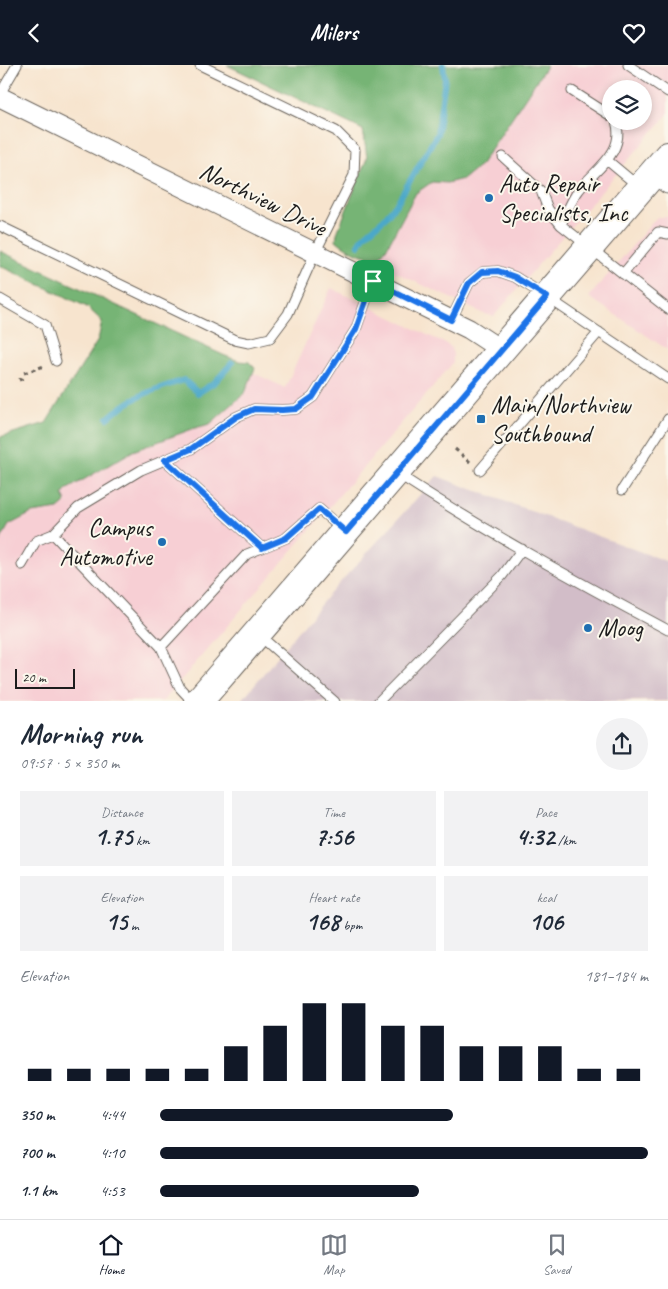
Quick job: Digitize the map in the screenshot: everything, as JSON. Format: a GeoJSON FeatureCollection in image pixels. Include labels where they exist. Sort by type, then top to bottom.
{"type":"FeatureCollection","features":[{"type":"Feature","properties":{"kind":"main road"},"geometry":{"type":"LineString","coordinates":[[198,701],[346,532],[589,248],[658,175]]}},
{"type":"Feature","properties":{"kind":"street","name":"Northview Drive"},"geometry":{"type":"LineString","coordinates":[[0,95],[451,320],[481,336],[501,351]]}},
{"type":"Feature","properties":{"kind":"lane"},"geometry":{"type":"LineString","coordinates":[[0,95],[16,65]]}},
{"type":"Feature","properties":{"kind":"lane"},"geometry":{"type":"LineString","coordinates":[[0,226],[235,340],[249,343],[270,339],[288,313],[315,253],[354,175],[355,150],[336,131],[200,65]]}},
{"type":"Feature","properties":{"kind":"lane"},"geometry":{"type":"LineString","coordinates":[[628,65],[668,92]]}},
{"type":"Feature","properties":{"kind":"lane"},"geometry":{"type":"LineString","coordinates":[[572,91],[602,110]]}},
{"type":"Feature","properties":{"kind":"lane"},"geometry":{"type":"LineString","coordinates":[[561,225],[577,192],[608,161],[618,139],[618,130]]}},
{"type":"Feature","properties":{"kind":"lane"},"geometry":{"type":"LineString","coordinates":[[503,157],[541,191],[548,209],[561,225],[668,309]]}},
{"type":"Feature","properties":{"kind":"lane"},"geometry":{"type":"LineString","coordinates":[[608,161],[658,175]]}},
{"type":"Feature","properties":{"kind":"lane"},"geometry":{"type":"LineString","coordinates":[[623,274],[658,232],[668,234]]}},
{"type":"Feature","properties":{"kind":"lane"},"geometry":{"type":"LineString","coordinates":[[451,320],[469,283],[482,272],[498,271],[515,277],[547,297],[668,379]]}},
{"type":"Feature","properties":{"kind":"lane"},"geometry":{"type":"LineString","coordinates":[[22,565],[36,541],[53,534],[78,509],[141,470],[191,449],[236,417],[254,409],[296,409],[313,397],[356,329],[373,281]]}},
{"type":"Feature","properties":{"kind":"lane"},"geometry":{"type":"LineString","coordinates":[[0,299],[45,325],[56,361]]}},
{"type":"Feature","properties":{"kind":"lane"},"geometry":{"type":"LineString","coordinates":[[480,470],[599,332]]}},
{"type":"Feature","properties":{"kind":"lane"},"geometry":{"type":"LineString","coordinates":[[622,490],[668,419]]}},
{"type":"Feature","properties":{"kind":"lane"},"geometry":{"type":"LineString","coordinates":[[165,460],[262,548]]}},
{"type":"Feature","properties":{"kind":"lane"},"geometry":{"type":"LineString","coordinates":[[396,473],[588,588],[668,630]]}},
{"type":"Feature","properties":{"kind":"lane"},"geometry":{"type":"LineString","coordinates":[[161,647],[246,554],[286,538],[319,509],[346,532]]}},
{"type":"Feature","properties":{"kind":"lane"},"geometry":{"type":"LineString","coordinates":[[53,534],[161,647],[180,688],[193,701]]}},
{"type":"Feature","properties":{"kind":"lane"},"geometry":{"type":"LineString","coordinates":[[378,701],[502,576],[522,549]]}},
{"type":"Feature","properties":{"kind":"lane"},"geometry":{"type":"LineString","coordinates":[[257,633],[335,701]]}},
{"type":"Feature","properties":{"kind":"path"},"geometry":{"type":"LineString","coordinates":[[19,380],[25,375],[56,361]]}},
{"type":"Feature","properties":{"kind":"path"},"geometry":{"type":"LineString","coordinates":[[455,449],[480,470]]}},
{"type":"Feature","properties":{"kind":"shaded area"},"geometry":{"type":"Polygon","coordinates":[[[524,65],[668,65],[668,114],[494,316],[484,314],[376,263],[431,156],[524,65]]]}},
{"type":"Feature","properties":{"kind":"shaded area"},"geometry":{"type":"Polygon","coordinates":[[[657,217],[668,217],[668,350],[589,297],[657,217]]]}},
{"type":"Feature","properties":{"kind":"shaded area"},"geometry":{"type":"Polygon","coordinates":[[[331,288],[450,346],[453,354],[453,363],[163,701],[0,701],[0,503],[254,373],[285,388],[331,288]]]}},
{"type":"Feature","properties":{"kind":"shaded area"},"geometry":{"type":"Polygon","coordinates":[[[437,476],[668,562],[668,701],[241,701],[326,598],[437,476]]]}},
{"type":"Feature","properties":{"kind":"green space"},"geometry":{"type":"Polygon","coordinates":[[[227,65],[547,65],[481,164],[463,179],[447,183],[432,182],[416,193],[386,249],[379,257],[373,257],[356,253],[336,240],[337,233],[367,158],[363,130],[227,65]]]}},
{"type":"Feature","properties":{"kind":"green space"},"geometry":{"type":"Polygon","coordinates":[[[0,251],[223,355],[239,361],[249,362],[255,368],[245,393],[210,424],[133,451],[66,490],[63,495],[66,502],[58,509],[32,513],[9,525],[0,541],[0,437],[46,423],[98,340],[102,321],[87,307],[0,266],[0,251]]]}},
{"type":"Feature","properties":{"kind":"waterway"},"geometry":{"type":"LineString","coordinates":[[359,245],[364,236],[384,219],[397,203],[437,134],[445,79],[443,65]]}},
{"type":"Feature","properties":{"kind":"waterway"},"geometry":{"type":"LineString","coordinates":[[108,418],[135,399],[153,390],[184,380],[198,393],[215,382],[232,363]]}},
{"type":"Feature","properties":{"kind":"place","name":"Auto Repair Specialists, Inc"},"geometry":{"type":"Point","coordinates":[489,198]}},
{"type":"Feature","properties":{"kind":"place","name":"Main/Northview Southbound"},"geometry":{"type":"Point","coordinates":[481,419]}},
{"type":"Feature","properties":{"kind":"place","name":"Campus Automotive"},"geometry":{"type":"Point","coordinates":[162,542]}},
{"type":"Feature","properties":{"kind":"place","name":"Moog"},"geometry":{"type":"Point","coordinates":[588,628]}},
{"type":"Feature","properties":{"kind":"route"},"geometry":{"type":"LineString","coordinates":[[498,271],[515,277],[547,297],[346,532],[319,509],[286,538],[262,548],[165,460],[191,449],[236,417],[254,409],[296,409],[313,397],[356,329],[373,281],[451,320],[469,283],[482,272],[498,271]]}}]}
